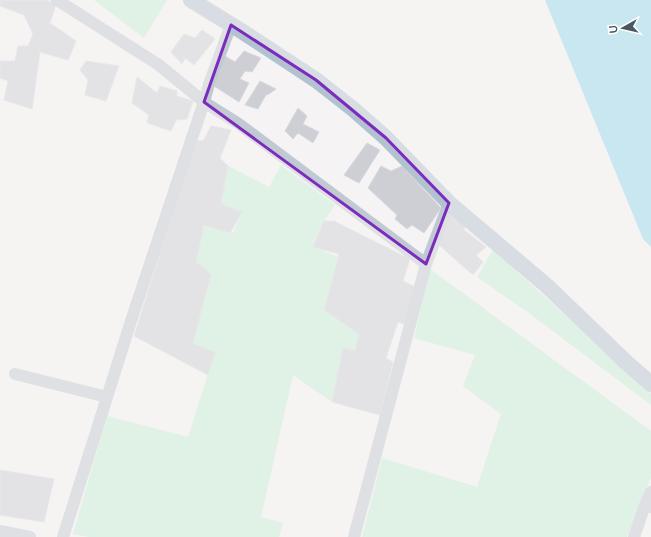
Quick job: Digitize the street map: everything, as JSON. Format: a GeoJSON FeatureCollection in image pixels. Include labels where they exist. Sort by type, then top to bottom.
{"type":"FeatureCollection","features":[{"type":"Feature","properties":{"kind":"main road"},"geometry":{"type":"LineString","coordinates":[[191,0],[316,80],[353,109],[386,138],[449,203],[547,286],[651,384]]}},
{"type":"Feature","properties":{"kind":"street"},"geometry":{"type":"LineString","coordinates":[[57,0],[206,94],[239,124],[426,264]]}},
{"type":"Feature","properties":{"kind":"street"},"geometry":{"type":"LineString","coordinates":[[63,537],[131,321],[206,94],[231,25]]}},
{"type":"Feature","properties":{"kind":"street"},"geometry":{"type":"LineString","coordinates":[[354,537],[426,264],[449,203]]}},
{"type":"Feature","properties":{"kind":"street"},"geometry":{"type":"LineString","coordinates":[[15,374],[107,397]]}},
{"type":"Feature","properties":{"kind":"street"},"geometry":{"type":"LineString","coordinates":[[634,537],[648,506],[651,492]]}},
{"type":"Feature","properties":{"kind":"street"},"geometry":{"type":"LineString","coordinates":[[0,531],[30,537]]}},
{"type":"Feature","properties":{"kind":"highlighted area"},"geometry":{"type":"Polygon","coordinates":[[[231,25],[316,80],[386,138],[449,203],[426,264],[204,102],[231,25]]]}},
{"type":"Feature","properties":{"kind":"green space"},"geometry":{"type":"Polygon","coordinates":[[[94,0],[167,0],[144,38],[94,0]]]}},
{"type":"Feature","properties":{"kind":"green space"},"geometry":{"type":"Polygon","coordinates":[[[281,165],[335,205],[324,221],[313,247],[338,257],[324,310],[359,334],[355,351],[343,348],[332,402],[293,375],[261,517],[283,523],[279,537],[89,537],[73,534],[107,416],[188,437],[215,352],[193,343],[211,274],[196,262],[204,225],[233,233],[242,212],[221,204],[228,166],[269,187],[281,165]]]}},
{"type":"Feature","properties":{"kind":"green space"},"geometry":{"type":"Polygon","coordinates":[[[493,250],[651,393],[651,405],[529,313],[477,277],[493,250]]]}},
{"type":"Feature","properties":{"kind":"green space"},"geometry":{"type":"Polygon","coordinates":[[[430,269],[651,431],[651,477],[627,537],[362,537],[382,458],[477,487],[501,414],[463,386],[475,355],[414,338],[430,269]]]}},
{"type":"Feature","properties":{"kind":"water"},"geometry":{"type":"Polygon","coordinates":[[[545,0],[651,0],[651,247],[643,239],[545,0]]]}},
{"type":"Feature","properties":{"kind":"building"},"geometry":{"type":"Polygon","coordinates":[[[0,0],[46,0],[56,4],[50,23],[76,41],[68,60],[40,52],[32,109],[4,100],[8,81],[0,78],[0,61],[15,61],[18,46],[28,46],[33,34],[24,15],[0,6],[0,0]]]}},
{"type":"Feature","properties":{"kind":"building"},"geometry":{"type":"Polygon","coordinates":[[[202,30],[215,39],[194,65],[185,58],[182,64],[171,52],[184,34],[195,38],[202,30]]]}},
{"type":"Feature","properties":{"kind":"building"},"geometry":{"type":"Polygon","coordinates":[[[244,51],[261,58],[252,72],[245,71],[240,79],[249,83],[239,102],[214,86],[221,69],[217,65],[225,56],[235,62],[244,51]]]}},
{"type":"Feature","properties":{"kind":"building"},"geometry":{"type":"Polygon","coordinates":[[[86,61],[119,66],[106,101],[85,95],[88,80],[80,70],[86,61]]]}},
{"type":"Feature","properties":{"kind":"building"},"geometry":{"type":"Polygon","coordinates":[[[137,77],[157,93],[160,86],[177,91],[177,96],[193,101],[187,119],[176,120],[171,131],[147,123],[149,115],[132,103],[137,77]]]}},
{"type":"Feature","properties":{"kind":"building"},"geometry":{"type":"Polygon","coordinates":[[[260,81],[276,89],[266,95],[258,109],[245,105],[260,81]]]}},
{"type":"Feature","properties":{"kind":"building"},"geometry":{"type":"Polygon","coordinates":[[[298,108],[307,116],[303,124],[319,132],[313,143],[298,133],[293,139],[285,131],[298,108]]]}},
{"type":"Feature","properties":{"kind":"building"},"geometry":{"type":"Polygon","coordinates":[[[211,126],[231,130],[220,158],[228,166],[221,204],[242,212],[230,233],[204,225],[196,262],[211,274],[193,343],[215,352],[208,375],[134,336],[196,140],[203,141],[211,126]]]}},
{"type":"Feature","properties":{"kind":"building"},"geometry":{"type":"Polygon","coordinates":[[[367,143],[380,150],[359,183],[344,175],[367,143]]]}},
{"type":"Feature","properties":{"kind":"building"},"geometry":{"type":"Polygon","coordinates":[[[381,166],[391,171],[402,166],[441,208],[424,233],[412,225],[407,229],[395,219],[397,215],[368,188],[381,166]]]}},
{"type":"Feature","properties":{"kind":"building"},"geometry":{"type":"Polygon","coordinates":[[[450,214],[466,225],[464,230],[486,247],[476,255],[483,262],[473,275],[439,245],[450,214]]]}},
{"type":"Feature","properties":{"kind":"building"},"geometry":{"type":"Polygon","coordinates":[[[324,221],[334,221],[410,259],[403,281],[417,288],[407,325],[398,322],[386,358],[393,362],[380,415],[332,402],[343,348],[355,351],[359,334],[324,310],[339,254],[313,247],[324,221]]]}},
{"type":"Feature","properties":{"kind":"building"},"geometry":{"type":"Polygon","coordinates":[[[0,470],[54,479],[44,522],[0,515],[0,470]]]}}]}
